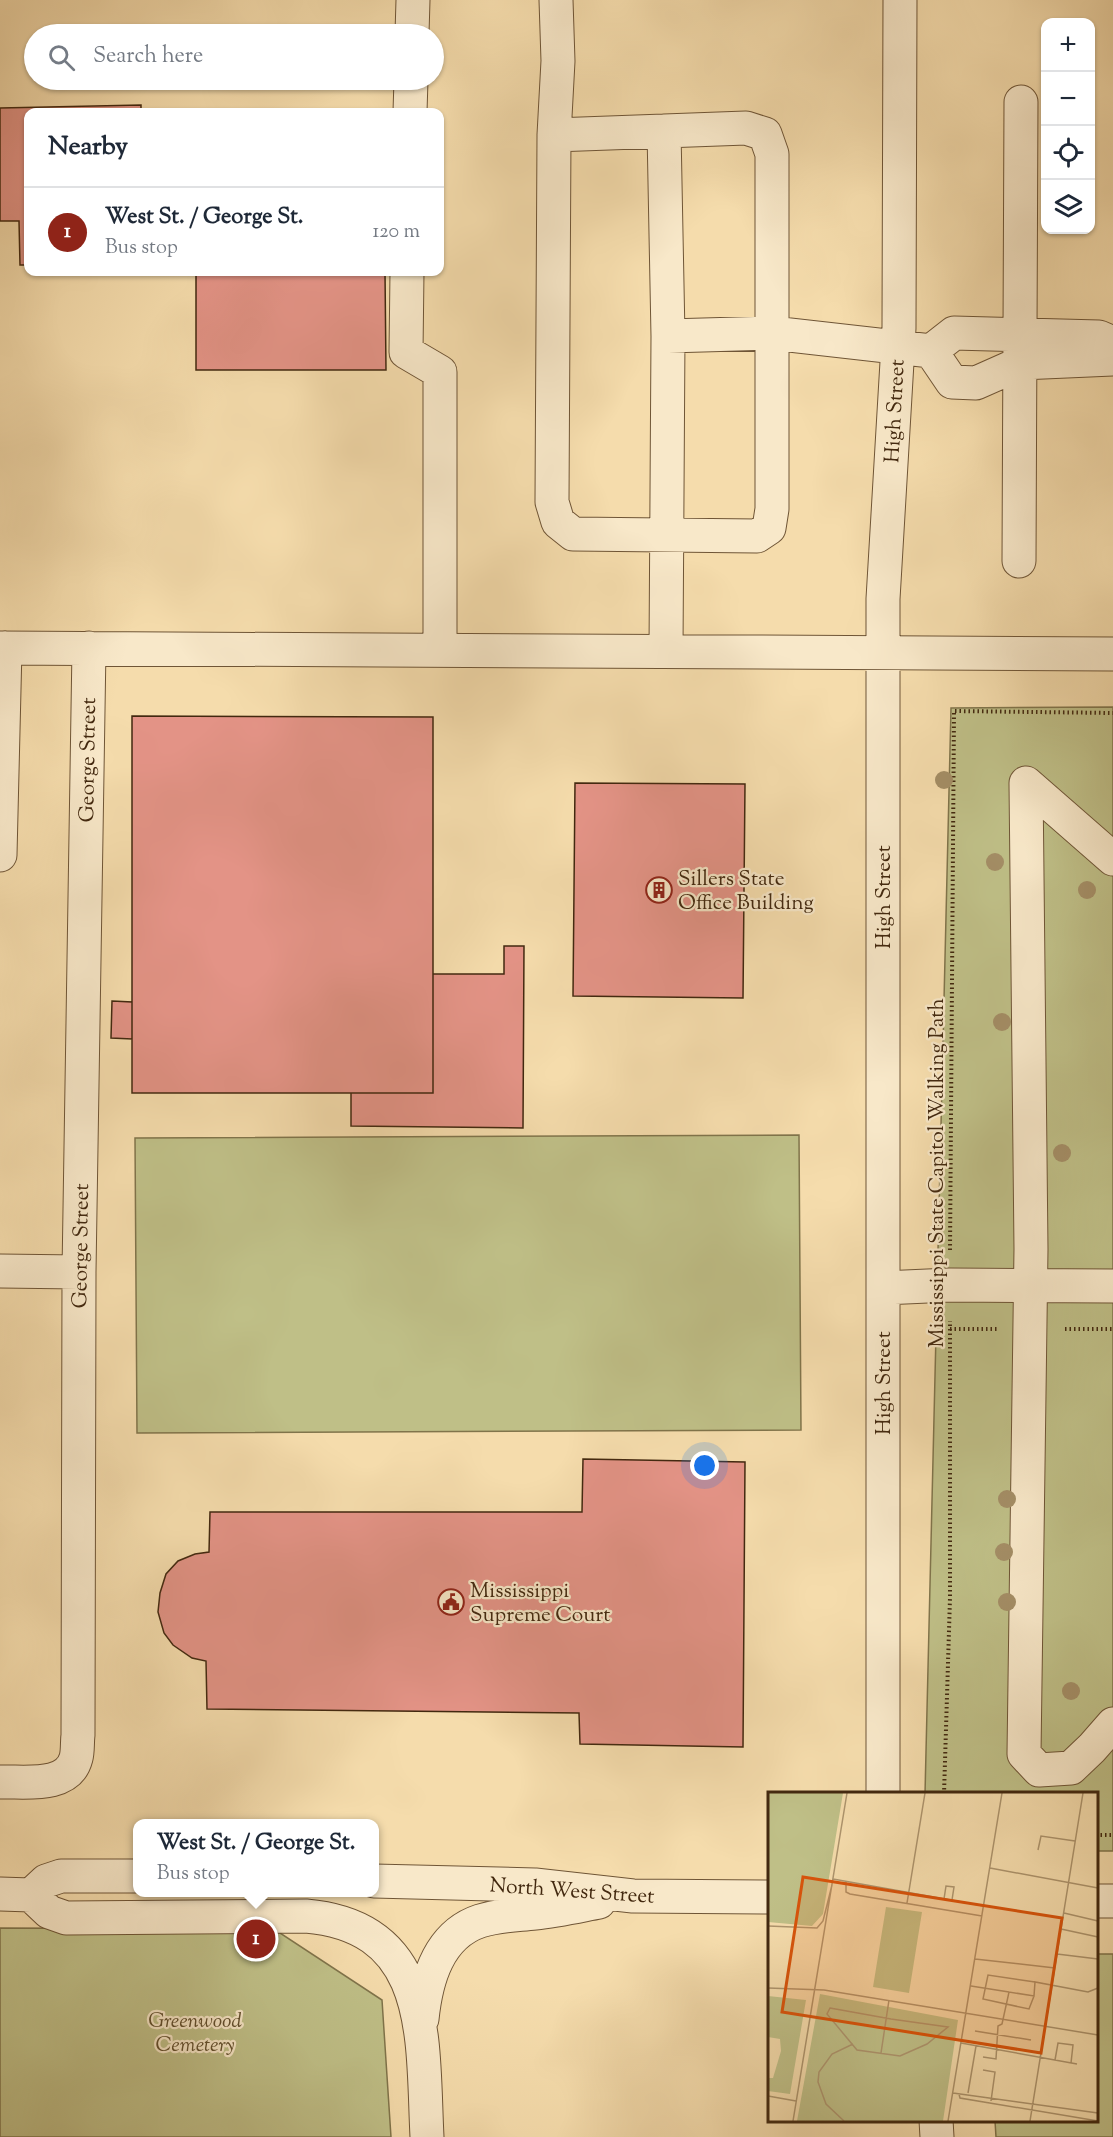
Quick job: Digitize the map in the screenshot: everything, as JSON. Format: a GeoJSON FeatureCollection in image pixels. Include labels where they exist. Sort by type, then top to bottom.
{"type":"FeatureCollection","features":[{"type":"Feature","properties":{"kind":"street"},"geometry":{"type":"LineString","coordinates":[[412,24],[413,0]]}},
{"type":"Feature","properties":{"kind":"street"},"geometry":{"type":"LineString","coordinates":[[554,135],[746,128],[765,134],[772,154],[772,509],[769,528],[757,536],[573,534],[558,522],[552,502],[554,135],[558,61],[556,0]]}},
{"type":"Feature","properties":{"kind":"street","name":"High Street"},"geometry":{"type":"LineString","coordinates":[[883,1792],[883,599],[898,346],[900,0]]}},
{"type":"Feature","properties":{"kind":"street"},"geometry":{"type":"LineString","coordinates":[[410,108],[411,90]]}},
{"type":"Feature","properties":{"kind":"street"},"geometry":{"type":"LineString","coordinates":[[1019,561],[1021,102]]}},
{"type":"Feature","properties":{"kind":"street"},"geometry":{"type":"LineString","coordinates":[[664,130],[668,336],[666,651]]}},
{"type":"Feature","properties":{"kind":"street"},"geometry":{"type":"LineString","coordinates":[[407,276],[406,352],[440,372],[440,650]]}},
{"type":"Feature","properties":{"kind":"street"},"geometry":{"type":"LineString","coordinates":[[668,336],[772,333],[931,351],[954,333],[1021,349],[1113,359]]}},
{"type":"Feature","properties":{"kind":"street"},"geometry":{"type":"LineString","coordinates":[[931,351],[952,382],[976,383],[1021,349],[1099,337],[1113,343]]}},
{"type":"Feature","properties":{"kind":"street"},"geometry":{"type":"LineString","coordinates":[[0,855],[3,648],[1113,654]]}},
{"type":"Feature","properties":{"kind":"street","name":"George Street"},"geometry":{"type":"LineString","coordinates":[[0,1782],[48,1781],[65,1775],[75,1760],[78,1734],[79,1272],[88,648]]}},
{"type":"Feature","properties":{"kind":"street"},"geometry":{"type":"LineString","coordinates":[[1113,859],[1026,783],[1031,1286],[1024,1754],[1039,1770],[1071,1768],[1113,1724]]}},
{"type":"Feature","properties":{"kind":"street"},"geometry":{"type":"LineString","coordinates":[[0,1271],[79,1272]]}},
{"type":"Feature","properties":{"kind":"street"},"geometry":{"type":"LineString","coordinates":[[883,1288],[950,1285],[1113,1286]]}},
{"type":"Feature","properties":{"kind":"street"},"geometry":{"type":"LineString","coordinates":[[16,1894],[61,1876],[133,1876]]}},
{"type":"Feature","properties":{"kind":"street","name":"North West Street"},"geometry":{"type":"LineString","coordinates":[[379,1881],[535,1885],[633,1896],[768,1897]]}},
{"type":"Feature","properties":{"kind":"street"},"geometry":{"type":"LineString","coordinates":[[16,1894],[49,1912],[66,1918],[306,1916],[330,1918],[350,1924],[374,1938],[392,1956],[407,1980],[416,2001],[422,2028]]}},
{"type":"Feature","properties":{"kind":"street"},"geometry":{"type":"LineString","coordinates":[[427,2137],[422,2028],[425,1995],[442,1949],[457,1934],[478,1922],[502,1916],[536,1913],[633,1896]]}},
{"type":"Feature","properties":{"kind":"street"},"geometry":{"type":"LineString","coordinates":[[936,2122],[937,2137]]}},
{"type":"Feature","properties":{"kind":"path","name":"Mississippi State Capitol Walking Path"},"geometry":{"type":"LineString","coordinates":[[944,1792],[950,1598],[954,711],[1113,713]]}},
{"type":"Feature","properties":{"kind":"green space"},"geometry":{"type":"Polygon","coordinates":[[[1113,707],[1113,1851],[1098,1851],[1098,1792],[925,1792],[951,708],[1113,707]]]}},
{"type":"Feature","properties":{"kind":"green space"},"geometry":{"type":"Polygon","coordinates":[[[799,1135],[801,1430],[137,1433],[135,1138],[799,1135]]]}},
{"type":"Feature","properties":{"kind":"green space","name":"Greenwood Cemetery"},"geometry":{"type":"Polygon","coordinates":[[[0,1928],[274,1929],[382,2000],[391,2137],[0,2137],[0,1928]]]}},
{"type":"Feature","properties":{"kind":"green space"},"geometry":{"type":"Polygon","coordinates":[[[1098,1954],[1113,1954],[1113,2137],[996,2137],[995,2122],[1098,2122],[1098,1954]]]}},
{"type":"Feature","properties":{"kind":"building"},"geometry":{"type":"Polygon","coordinates":[[[141,105],[141,108],[24,108],[24,265],[20,265],[19,221],[0,221],[0,108],[141,105]]]}},
{"type":"Feature","properties":{"kind":"building"},"geometry":{"type":"Polygon","coordinates":[[[196,276],[385,276],[386,370],[196,370],[196,276]]]}},
{"type":"Feature","properties":{"kind":"building"},"geometry":{"type":"Polygon","coordinates":[[[132,716],[433,717],[433,1093],[132,1093],[132,716]]]}},
{"type":"Feature","properties":{"kind":"building","name":"Sillers State Office Building"},"geometry":{"type":"Polygon","coordinates":[[[575,783],[745,784],[743,998],[573,996],[575,783]]]}},
{"type":"Feature","properties":{"kind":"building"},"geometry":{"type":"Polygon","coordinates":[[[504,946],[524,946],[523,1128],[351,1126],[351,1093],[433,1093],[433,974],[504,974],[504,946]]]}},
{"type":"Feature","properties":{"kind":"building"},"geometry":{"type":"Polygon","coordinates":[[[112,1001],[132,1002],[132,1039],[111,1038],[112,1001]]]}},
{"type":"Feature","properties":{"kind":"building","name":"Mississippi Supreme Court"},"geometry":{"type":"Polygon","coordinates":[[[583,1459],[745,1462],[743,1747],[580,1744],[579,1713],[207,1709],[206,1661],[192,1658],[173,1645],[164,1633],[158,1612],[160,1593],[166,1574],[178,1561],[195,1554],[209,1552],[210,1512],[582,1512],[583,1459]]]}},
{"type":"Feature","properties":{"kind":"place","name":"Sillers State Office Building"},"geometry":{"type":"Point","coordinates":[659,890]}},
{"type":"Feature","properties":{"kind":"place","name":"Mississippi Supreme Court"},"geometry":{"type":"Point","coordinates":[451,1602]}},
{"type":"Feature","properties":{"kind":"place","name":"West St. / George St."},"geometry":{"type":"Point","coordinates":[256,1939]}}]}
